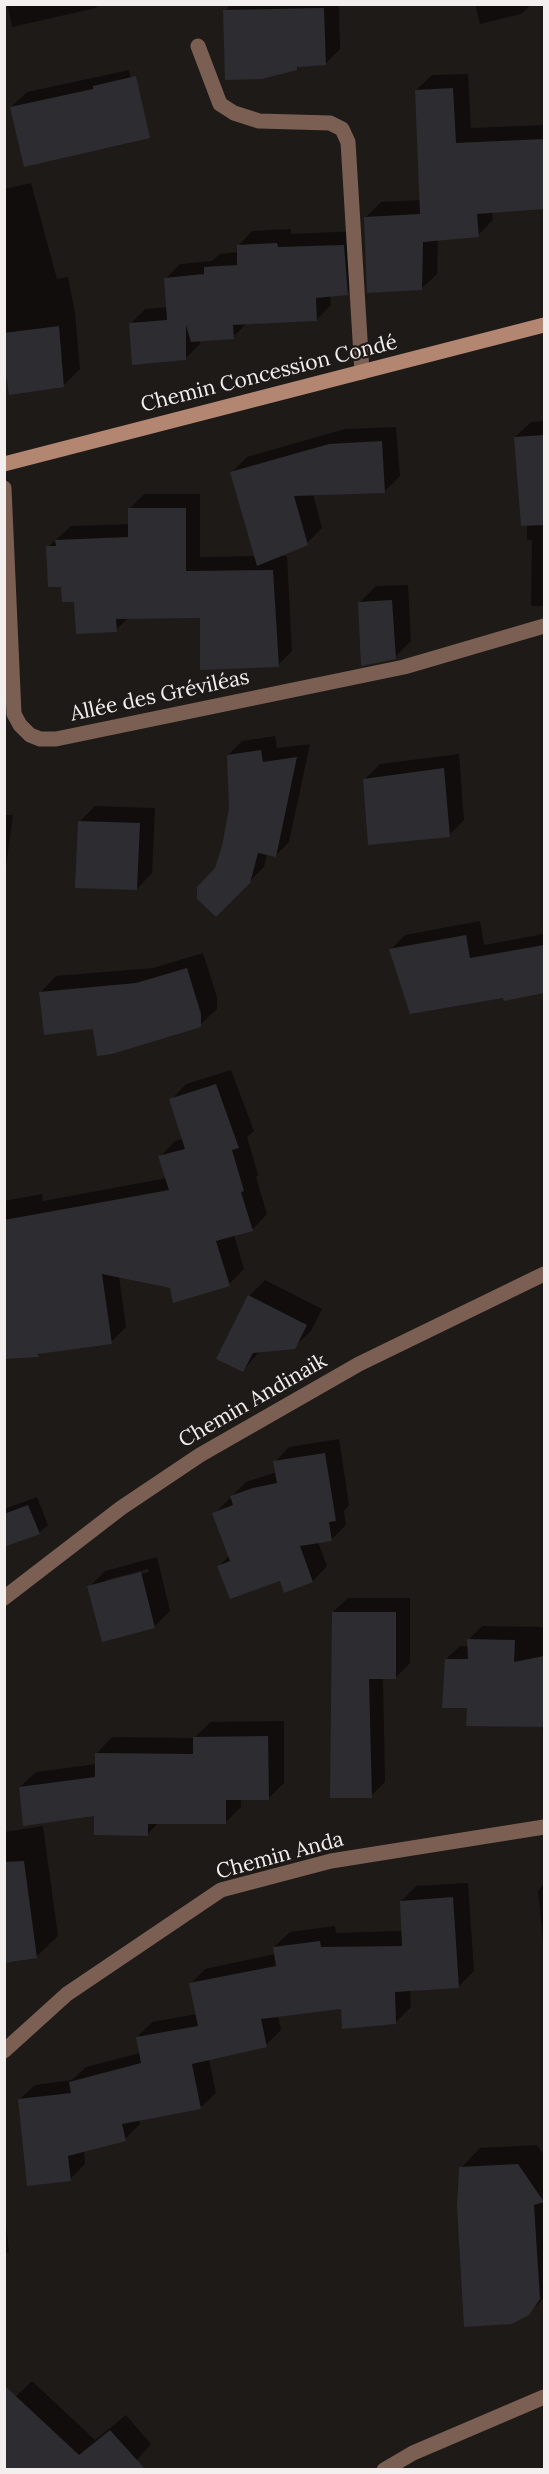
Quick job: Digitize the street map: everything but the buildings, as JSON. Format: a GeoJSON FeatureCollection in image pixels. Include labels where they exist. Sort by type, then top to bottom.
{"type":"FeatureCollection","features":[{"type":"Feature","properties":{"kind":"street"},"geometry":{"type":"LineString","coordinates":[[198,46],[220,104],[234,113],[260,121],[330,123],[342,129],[348,142],[350,165],[362,372]]}},
{"type":"Feature","properties":{"kind":"street","name":"Chemin Concession Condé"},"geometry":{"type":"LineString","coordinates":[[4,464],[544,325]]}},
{"type":"Feature","properties":{"kind":"street","name":"Allée des Gréviléas"},"geometry":{"type":"LineString","coordinates":[[4,488],[14,714],[20,725],[30,735],[40,739],[56,739],[404,667],[544,626]]}},
{"type":"Feature","properties":{"kind":"street","name":"Chemin Andinaik"},"geometry":{"type":"LineString","coordinates":[[4,1598],[121,1508],[200,1455],[359,1364],[544,1274]]}},
{"type":"Feature","properties":{"kind":"street","name":"Chemin Anda"},"geometry":{"type":"LineString","coordinates":[[4,2051],[67,1994],[221,1890],[331,1861],[544,1827]]}},
{"type":"Feature","properties":{"kind":"street"},"geometry":{"type":"LineString","coordinates":[[384,2469],[413,2452],[544,2397]]}}]}
